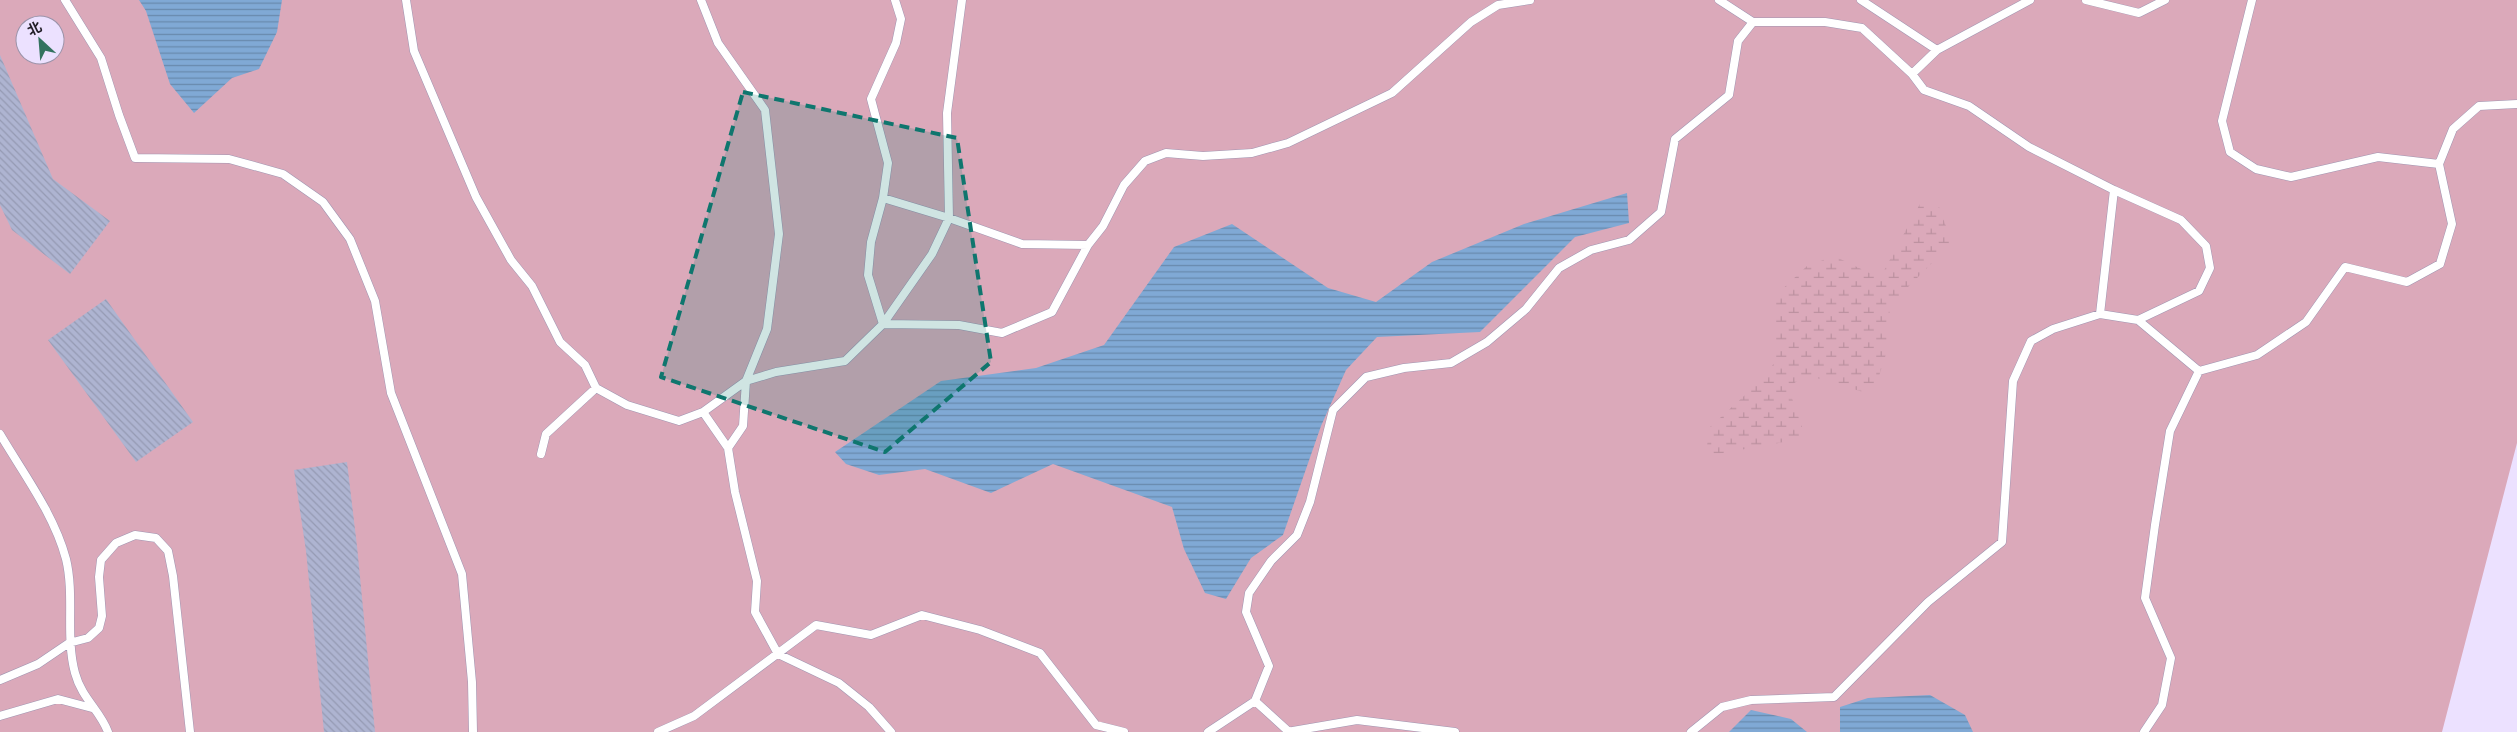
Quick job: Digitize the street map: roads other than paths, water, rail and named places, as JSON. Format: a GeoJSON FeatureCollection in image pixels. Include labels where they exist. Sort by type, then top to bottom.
{"type":"FeatureCollection","features":[{"type":"Feature","properties":{"kind":"lane"},"geometry":{"type":"LineString","coordinates":[[65,0],[101,58],[118,115],[135,158],[229,160],[283,174],[323,202],[350,239],[375,301],[391,393],[462,574],[472,682],[473,732]]}},
{"type":"Feature","properties":{"kind":"lane"},"geometry":{"type":"LineString","coordinates":[[406,0],[414,51],[476,197],[511,260],[532,286],[560,342],[585,365],[596,388],[627,405],[679,421],[703,412],[746,381],[776,372],[845,361],[883,324],[932,254],[949,218],[947,113],[962,0]]}},
{"type":"Feature","properties":{"kind":"lane"},"geometry":{"type":"LineString","coordinates":[[701,0],[718,43],[765,110],[780,234],[767,329],[746,381],[743,426],[728,448]]}},
{"type":"Feature","properties":{"kind":"lane"},"geometry":{"type":"LineString","coordinates":[[883,324],[868,275],[871,242],[883,198],[888,163],[871,99],[896,43],[900,20],[895,0]]}},
{"type":"Feature","properties":{"kind":"lane"},"geometry":{"type":"LineString","coordinates":[[883,324],[958,325],[1002,333],[1052,312],[1088,245],[1103,226],[1124,185],[1145,161],[1166,153],[1203,156],[1252,154],[1288,143],[1392,93],[1471,22],[1498,6],[1530,0]]}},
{"type":"Feature","properties":{"kind":"lane"},"geometry":{"type":"LineString","coordinates":[[1719,0],[1753,22],[1825,22],[1862,28],[1912,74],[1924,90],[1969,106],[2029,147],[2114,190],[2181,220],[2206,246],[2210,268],[2200,291],[2138,320]]}},
{"type":"Feature","properties":{"kind":"lane"},"geometry":{"type":"LineString","coordinates":[[1861,0],[1937,50]]}},
{"type":"Feature","properties":{"kind":"lane"},"geometry":{"type":"LineString","coordinates":[[1912,74],[1937,50],[2030,0]]}},
{"type":"Feature","properties":{"kind":"lane"},"geometry":{"type":"LineString","coordinates":[[2086,0],[2139,14],[2165,0]]}},
{"type":"Feature","properties":{"kind":"lane"},"geometry":{"type":"LineString","coordinates":[[2252,0],[2222,121],[2230,152],[2256,169],[2292,176],[2378,157],[2440,164]]}},
{"type":"Feature","properties":{"kind":"lane"},"geometry":{"type":"LineString","coordinates":[[1208,732],[1254,701],[1269,666],[1246,612],[1249,593],[1271,561],[1297,535],[1310,502],[1333,410],[1366,378],[1404,368],[1451,363],[1487,342],[1526,309],[1559,268],[1591,250],[1629,240],[1662,212],[1675,139],[1729,95],[1738,41],[1753,22]]}},
{"type":"Feature","properties":{"kind":"lane"},"geometry":{"type":"LineString","coordinates":[[2144,732],[2162,705],[2171,658],[2145,598],[2155,525],[2170,431],[2198,371],[2257,354],[2306,322],[2345,267],[2407,282],[2440,264],[2452,224],[2440,164],[2453,129],[2478,106],[2517,104]]}},
{"type":"Feature","properties":{"kind":"lane"},"geometry":{"type":"LineString","coordinates":[[2100,314],[2114,190]]}},
{"type":"Feature","properties":{"kind":"lane"},"geometry":{"type":"LineString","coordinates":[[883,198],[949,218],[1022,244],[1088,245]]}},
{"type":"Feature","properties":{"kind":"lane"},"geometry":{"type":"LineString","coordinates":[[1692,732],[1722,707],[1751,700],[1834,697],[1928,602],[2002,542],[2013,380],[2031,341],[2053,329],[2100,314],[2138,320],[2198,371]]}},
{"type":"Feature","properties":{"kind":"lane"},"geometry":{"type":"LineString","coordinates":[[540,454],[546,434],[596,388]]}},
{"type":"Feature","properties":{"kind":"lane"},"geometry":{"type":"LineString","coordinates":[[703,412],[728,448],[736,492],[757,581],[755,612],[778,654],[839,683],[869,707],[891,732]]}},
{"type":"Feature","properties":{"kind":"lane"},"geometry":{"type":"LineString","coordinates":[[0,434],[55,527],[66,560],[71,623],[69,643],[79,686],[92,708],[104,722],[108,732]]}},
{"type":"Feature","properties":{"kind":"lane"},"geometry":{"type":"LineString","coordinates":[[0,680],[38,664],[69,643],[88,638],[99,628],[102,616],[99,577],[101,560],[116,542],[135,535],[156,538],[168,551],[173,576],[190,732]]}},
{"type":"Feature","properties":{"kind":"lane"},"geometry":{"type":"LineString","coordinates":[[658,732],[694,716],[816,624],[871,634],[922,615],[980,630],[1040,653],[1096,725],[1124,732]]}},
{"type":"Feature","properties":{"kind":"lane"},"geometry":{"type":"LineString","coordinates":[[0,716],[58,699],[92,708]]}},
{"type":"Feature","properties":{"kind":"lane"},"geometry":{"type":"LineString","coordinates":[[1254,701],[1287,731],[1357,720],[1455,732]]}},
{"type":"Feature","properties":{"kind":"water"},"geometry":{"type":"Polygon","coordinates":[[[139,0],[282,0],[277,32],[259,69],[232,78],[194,113],[170,84],[146,11],[139,0]]]}},
{"type":"Feature","properties":{"kind":"water"},"geometry":{"type":"Polygon","coordinates":[[[1627,193],[1629,223],[1575,237],[1480,332],[1377,337],[1346,370],[1321,426],[1283,535],[1251,558],[1226,599],[1205,593],[1184,549],[1172,507],[1053,464],[991,493],[925,469],[879,475],[846,464],[835,452],[941,381],[1036,368],[1104,345],[1174,247],[1232,224],[1328,288],[1376,302],[1432,262],[1524,224],[1627,193]]]}},
{"type":"Feature","properties":{"kind":"water"},"geometry":{"type":"Polygon","coordinates":[[[1930,695],[1965,715],[1973,732],[1840,732],[1840,707],[1868,698],[1930,695]]]}},
{"type":"Feature","properties":{"kind":"water"},"geometry":{"type":"Polygon","coordinates":[[[1751,710],[1791,719],[1807,732],[1729,732],[1751,710]]]}}]}
